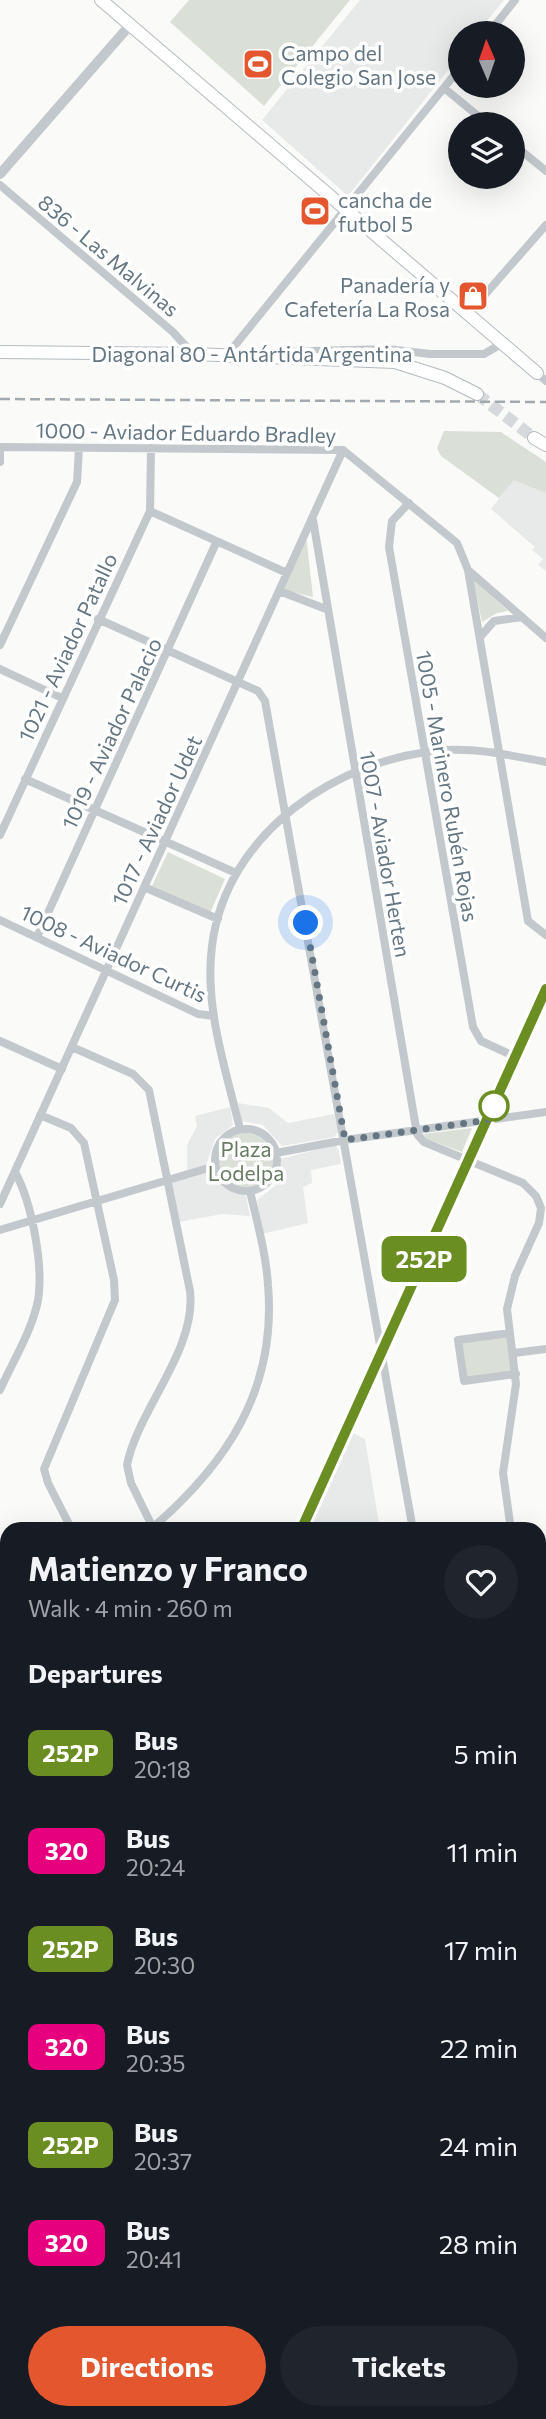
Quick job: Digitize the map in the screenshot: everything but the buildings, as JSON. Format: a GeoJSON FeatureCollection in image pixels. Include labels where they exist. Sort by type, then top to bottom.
{"type":"FeatureCollection","features":[{"type":"Feature","properties":{"kind":"main road"},"geometry":{"type":"LineString","coordinates":[[101,0],[501,344],[543,376]]}},
{"type":"Feature","properties":{"kind":"main road","name":"Diagonal 80 - Antártida Argentina"},"geometry":{"type":"LineString","coordinates":[[0,352],[241,356]]}},
{"type":"Feature","properties":{"kind":"main road"},"geometry":{"type":"LineString","coordinates":[[241,356],[395,362],[444,378],[477,394]]}},
{"type":"Feature","properties":{"kind":"street"},"geometry":{"type":"LineString","coordinates":[[498,21],[515,0]]}},
{"type":"Feature","properties":{"kind":"street"},"geometry":{"type":"LineString","coordinates":[[0,174],[130,25]]}},
{"type":"Feature","properties":{"kind":"street"},"geometry":{"type":"LineString","coordinates":[[227,355],[448,83]]}},
{"type":"Feature","properties":{"kind":"street"},"geometry":{"type":"LineString","coordinates":[[444,88],[473,112]]}},
{"type":"Feature","properties":{"kind":"street"},"geometry":{"type":"LineString","coordinates":[[525,154],[546,171]]}},
{"type":"Feature","properties":{"kind":"street","name":"836 - Las Malvinas"},"geometry":{"type":"LineString","coordinates":[[0,185],[173,332],[193,354]]}},
{"type":"Feature","properties":{"kind":"street"},"geometry":{"type":"LineString","coordinates":[[467,315],[546,225]]}},
{"type":"Feature","properties":{"kind":"street","name":"Diagonal 80 - Antártida Argentina"},"geometry":{"type":"LineString","coordinates":[[241,356],[298,351],[379,349],[430,354],[484,354],[501,344]]}},
{"type":"Feature","properties":{"kind":"street"},"geometry":{"type":"LineString","coordinates":[[0,645],[77,482],[79,448]]}},
{"type":"Feature","properties":{"kind":"street"},"geometry":{"type":"LineString","coordinates":[[151,448],[150,512],[287,573]]}},
{"type":"Feature","properties":{"kind":"street"},"geometry":{"type":"LineString","coordinates":[[0,449],[0,462]]}},
{"type":"Feature","properties":{"kind":"street","name":"1000 - Aviador Eduardo Bradley"},"geometry":{"type":"LineString","coordinates":[[0,449],[343,450],[457,543],[468,570],[546,638]]}},
{"type":"Feature","properties":{"kind":"street","name":"1017 - Aviador Udet"},"geometry":{"type":"LineString","coordinates":[[0,1204],[343,450]]}},
{"type":"Feature","properties":{"kind":"street","name":"1005 - Marinero Rubén Rojas"},"geometry":{"type":"LineString","coordinates":[[410,503],[392,522],[388,539],[475,1035],[481,1041],[516,1057]]}},
{"type":"Feature","properties":{"kind":"street","name":"1021 - Aviador Patallo"},"geometry":{"type":"LineString","coordinates":[[0,835],[150,512]]}},
{"type":"Feature","properties":{"kind":"street","name":"1007 - Aviador Herten"},"geometry":{"type":"LineString","coordinates":[[313,520],[416,1130]]}},
{"type":"Feature","properties":{"kind":"street","name":"1019 - Aviador Palacio"},"geometry":{"type":"LineString","coordinates":[[37,937],[216,543]]}},
{"type":"Feature","properties":{"kind":"street"},"geometry":{"type":"LineString","coordinates":[[468,570],[527,921],[546,935]]}},
{"type":"Feature","properties":{"kind":"street"},"geometry":{"type":"LineString","coordinates":[[279,591],[326,609]]}},
{"type":"Feature","properties":{"kind":"street"},"geometry":{"type":"LineString","coordinates":[[480,638],[495,621],[522,617]]}},
{"type":"Feature","properties":{"kind":"street"},"geometry":{"type":"LineString","coordinates":[[98,619],[239,681],[261,693],[265,701],[412,1522]]}},
{"type":"Feature","properties":{"kind":"street"},"geometry":{"type":"LineString","coordinates":[[0,669],[62,698]]}},
{"type":"Feature","properties":{"kind":"street"},"geometry":{"type":"LineString","coordinates":[[240,1129],[214,1016],[210,965],[218,919],[241,863],[286,814],[326,786],[354,772],[425,752],[462,750],[546,762]]}},
{"type":"Feature","properties":{"kind":"street"},"geometry":{"type":"LineString","coordinates":[[25,779],[236,873]]}},
{"type":"Feature","properties":{"kind":"street"},"geometry":{"type":"LineString","coordinates":[[144,887],[218,919]]}},
{"type":"Feature","properties":{"kind":"street","name":"1008 - Aviador Curtis"},"geometry":{"type":"LineString","coordinates":[[0,920],[198,1014],[214,1016]]}},
{"type":"Feature","properties":{"kind":"street"},"geometry":{"type":"LineString","coordinates":[[305,1522],[546,989]]}},
{"type":"Feature","properties":{"kind":"street"},"geometry":{"type":"LineString","coordinates":[[0,1041],[62,1069]]}},
{"type":"Feature","properties":{"kind":"street"},"geometry":{"type":"LineString","coordinates":[[72,1047],[133,1074],[145,1084],[153,1100],[190,1291],[190,1310],[185,1331],[127,1465],[131,1483],[149,1522]]}},
{"type":"Feature","properties":{"kind":"street"},"geometry":{"type":"LineString","coordinates":[[276,1153],[345,1140],[546,1112]]}},
{"type":"Feature","properties":{"kind":"street"},"geometry":{"type":"LineString","coordinates":[[40,1115],[71,1128],[81,1137],[98,1200],[115,1300],[44,1469],[48,1483],[68,1522]]}},
{"type":"Feature","properties":{"kind":"street"},"geometry":{"type":"LineString","coordinates":[[240,1129],[259,1131],[267,1137],[276,1153],[277,1163],[268,1181],[250,1191],[232,1188],[224,1183],[215,1166],[217,1146],[230,1132],[240,1129]]}},
{"type":"Feature","properties":{"kind":"street"},"geometry":{"type":"LineString","coordinates":[[416,1130],[424,1142],[523,1183],[536,1195],[541,1208],[539,1223],[509,1296],[510,1333],[516,1374],[503,1473],[510,1522]]}},
{"type":"Feature","properties":{"kind":"street"},"geometry":{"type":"LineString","coordinates":[[0,1230],[215,1166]]}},
{"type":"Feature","properties":{"kind":"street"},"geometry":{"type":"LineString","coordinates":[[0,1390],[37,1303],[39,1284],[30,1220],[15,1172]]}},
{"type":"Feature","properties":{"kind":"street"},"geometry":{"type":"LineString","coordinates":[[159,1522],[212,1470],[242,1421],[255,1386],[269,1326],[269,1297],[250,1191]]}},
{"type":"Feature","properties":{"kind":"street"},"geometry":{"type":"LineString","coordinates":[[510,1333],[458,1340],[462,1371],[464,1381],[516,1374]]}},
{"type":"Feature","properties":{"kind":"street"},"geometry":{"type":"LineString","coordinates":[[514,1353],[546,1349]]}},
{"type":"Feature","properties":{"kind":"shaded area"},"geometry":{"type":"Polygon","coordinates":[[[360,0],[504,0],[487,21],[448,21],[448,70],[348,196],[262,120],[360,0]]]}},
{"type":"Feature","properties":{"kind":"shaded area"},"geometry":{"type":"Polygon","coordinates":[[[514,479],[546,493],[546,571],[538,565],[543,559],[532,550],[535,547],[491,509],[514,479]]]}},
{"type":"Feature","properties":{"kind":"shaded area"},"geometry":{"type":"Polygon","coordinates":[[[238,1103],[269,1108],[288,1123],[334,1114],[338,1132],[334,1137],[282,1146],[263,1125],[242,1121],[238,1103]]]}},
{"type":"Feature","properties":{"kind":"shaded area"},"geometry":{"type":"Polygon","coordinates":[[[230,1107],[233,1125],[215,1139],[206,1165],[187,1170],[187,1145],[197,1126],[195,1116],[230,1107]]]}},
{"type":"Feature","properties":{"kind":"shaded area"},"geometry":{"type":"Polygon","coordinates":[[[335,1145],[341,1164],[311,1170],[312,1183],[303,1187],[308,1223],[262,1234],[257,1200],[275,1186],[280,1159],[335,1145]]]}},
{"type":"Feature","properties":{"kind":"shaded area"},"geometry":{"type":"Polygon","coordinates":[[[215,1170],[224,1186],[246,1196],[250,1216],[222,1214],[179,1222],[171,1183],[173,1178],[215,1170]]]}},
{"type":"Feature","properties":{"kind":"shaded area"},"geometry":{"type":"Polygon","coordinates":[[[353,1433],[365,1439],[379,1522],[313,1522],[353,1433]]]}},
{"type":"Feature","properties":{"kind":"green space","name":"Campo del Colegio San Jose"},"geometry":{"type":"Polygon","coordinates":[[[189,0],[350,0],[264,106],[170,22],[189,0]]]}},
{"type":"Feature","properties":{"kind":"green space"},"geometry":{"type":"Polygon","coordinates":[[[444,431],[501,432],[546,462],[546,493],[514,480],[499,498],[441,456],[437,448],[444,431]]]}},
{"type":"Feature","properties":{"kind":"green space"},"geometry":{"type":"Polygon","coordinates":[[[306,535],[313,597],[282,590],[306,535]]]}},
{"type":"Feature","properties":{"kind":"green space"},"geometry":{"type":"Polygon","coordinates":[[[473,579],[508,611],[497,613],[482,622],[473,579]]]}},
{"type":"Feature","properties":{"kind":"green space"},"geometry":{"type":"Polygon","coordinates":[[[168,852],[225,879],[210,913],[152,886],[168,852]]]}},
{"type":"Feature","properties":{"kind":"green space"},"geometry":{"type":"Polygon","coordinates":[[[472,1128],[462,1152],[427,1139],[423,1134],[472,1128]]]}},
{"type":"Feature","properties":{"kind":"green space","name":"Plaza Lodelpa"},"geometry":{"type":"Polygon","coordinates":[[[246,1133],[265,1141],[273,1160],[265,1179],[246,1187],[227,1179],[219,1160],[227,1141],[246,1133]]]}},
{"type":"Feature","properties":{"kind":"green space"},"geometry":{"type":"Polygon","coordinates":[[[510,1333],[516,1374],[464,1381],[458,1340],[510,1333]]]}},
{"type":"Feature","properties":{"kind":"tunnel"},"geometry":{"type":"LineString","coordinates":[[477,394],[534,438]]}},
{"type":"Feature","properties":{"kind":"railway"},"geometry":{"type":"LineString","coordinates":[[0,399],[546,402]]}},
{"type":"Feature","properties":{"kind":"bus line","name":"252P"},"geometry":{"type":"LineString","coordinates":[[305,1522],[546,989]]}},
{"type":"Feature","properties":{"kind":"place","name":"Campo del Colegio San Jose"},"geometry":{"type":"Point","coordinates":[258,64]}},
{"type":"Feature","properties":{"kind":"place","name":"cancha de futbol 5"},"geometry":{"type":"Point","coordinates":[315,211]}},
{"type":"Feature","properties":{"kind":"place","name":"Panadería y Cafetería La Rosa"},"geometry":{"type":"Point","coordinates":[473,296]}},
{"type":"Feature","properties":{"kind":"route"},"geometry":{"type":"LineString","coordinates":[[306,923],[345,1140],[488,1120],[494,1106]]}}]}
